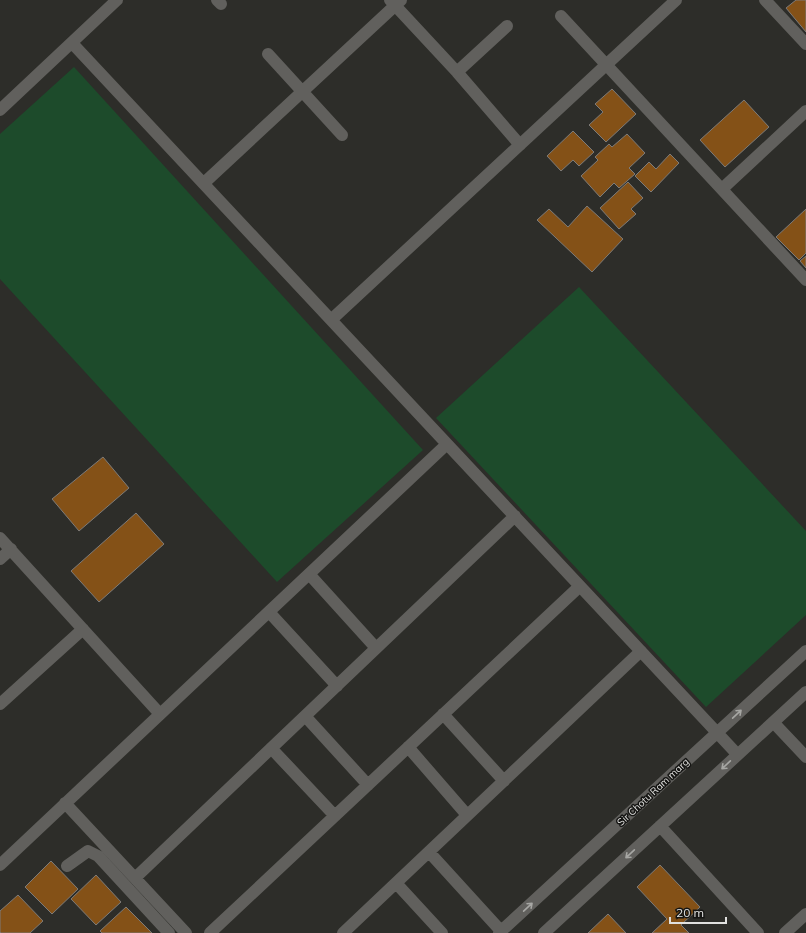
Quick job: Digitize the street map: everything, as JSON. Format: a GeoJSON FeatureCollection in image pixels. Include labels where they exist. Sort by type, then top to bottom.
{"type":"FeatureCollection","features":[{"type":"Feature","properties":{"kind":"street"},"geometry":{"type":"LineString","coordinates":[[0,110],[117,0]]}},
{"type":"Feature","properties":{"kind":"street"},"geometry":{"type":"LineString","coordinates":[[331,320],[676,0]]}},
{"type":"Feature","properties":{"kind":"street"},"geometry":{"type":"LineString","coordinates":[[766,0],[806,44]]}},
{"type":"Feature","properties":{"kind":"street"},"geometry":{"type":"LineString","coordinates":[[204,183],[302,92],[395,2],[520,145]]}},
{"type":"Feature","properties":{"kind":"street"},"geometry":{"type":"LineString","coordinates":[[561,16],[806,280]]}},
{"type":"Feature","properties":{"kind":"street"},"geometry":{"type":"LineString","coordinates":[[457,72],[507,26]]}},
{"type":"Feature","properties":{"kind":"street"},"geometry":{"type":"LineString","coordinates":[[72,43],[738,754]]}},
{"type":"Feature","properties":{"kind":"street"},"geometry":{"type":"LineString","coordinates":[[268,54],[342,135]]}},
{"type":"Feature","properties":{"kind":"street"},"geometry":{"type":"LineString","coordinates":[[722,189],[806,111]]}},
{"type":"Feature","properties":{"kind":"street"},"geometry":{"type":"LineString","coordinates":[[0,865],[447,444]]}},
{"type":"Feature","properties":{"kind":"street"},"geometry":{"type":"LineString","coordinates":[[135,878],[515,516]]}},
{"type":"Feature","properties":{"kind":"street"},"geometry":{"type":"LineString","coordinates":[[0,538],[160,714]]}},
{"type":"Feature","properties":{"kind":"street"},"geometry":{"type":"LineString","coordinates":[[0,559],[11,550]]}},
{"type":"Feature","properties":{"kind":"street"},"geometry":{"type":"LineString","coordinates":[[310,574],[376,648]]}},
{"type":"Feature","properties":{"kind":"street"},"geometry":{"type":"LineString","coordinates":[[210,933],[580,586]]}},
{"type":"Feature","properties":{"kind":"street"},"geometry":{"type":"LineString","coordinates":[[269,612],[337,686]]}},
{"type":"Feature","properties":{"kind":"street"},"geometry":{"type":"LineString","coordinates":[[0,704],[83,629]]}},
{"type":"Feature","properties":{"kind":"street"},"geometry":{"type":"LineString","coordinates":[[343,933],[641,651]]}},
{"type":"Feature","properties":{"kind":"street","name":"Sir Chotu Ram marg"},"geometry":{"type":"LineString","coordinates":[[500,932],[806,651]]}},
{"type":"Feature","properties":{"kind":"street"},"geometry":{"type":"LineString","coordinates":[[544,933],[806,692]]}},
{"type":"Feature","properties":{"kind":"street"},"geometry":{"type":"LineString","coordinates":[[443,714],[504,781]]}},
{"type":"Feature","properties":{"kind":"street"},"geometry":{"type":"LineString","coordinates":[[305,716],[368,785]]}},
{"type":"Feature","properties":{"kind":"street"},"geometry":{"type":"LineString","coordinates":[[773,722],[806,757]]}},
{"type":"Feature","properties":{"kind":"street"},"geometry":{"type":"LineString","coordinates":[[408,747],[468,815]]}},
{"type":"Feature","properties":{"kind":"street"},"geometry":{"type":"LineString","coordinates":[[271,748],[334,816]]}},
{"type":"Feature","properties":{"kind":"street"},"geometry":{"type":"LineString","coordinates":[[65,803],[186,933]]}},
{"type":"Feature","properties":{"kind":"street"},"geometry":{"type":"LineString","coordinates":[[660,826],[758,933]]}},
{"type":"Feature","properties":{"kind":"street"},"geometry":{"type":"LineString","coordinates":[[67,866],[88,851],[98,856],[169,933]]}},
{"type":"Feature","properties":{"kind":"street"},"geometry":{"type":"LineString","coordinates":[[429,852],[500,932]]}},
{"type":"Feature","properties":{"kind":"street"},"geometry":{"type":"LineString","coordinates":[[396,883],[442,933]]}},
{"type":"Feature","properties":{"kind":"street"},"geometry":{"type":"LineString","coordinates":[[785,933],[806,914]]}},
{"type":"Feature","properties":{"kind":"green space"},"geometry":{"type":"Polygon","coordinates":[[[74,67],[423,450],[277,582],[0,279],[0,134],[74,67]]]}},
{"type":"Feature","properties":{"kind":"green space"},"geometry":{"type":"Polygon","coordinates":[[[579,287],[806,531],[806,615],[706,707],[436,418],[579,287]]]}},
{"type":"Feature","properties":{"kind":"building"},"geometry":{"type":"Polygon","coordinates":[[[796,0],[806,0],[806,32],[786,8],[796,0]]]}},
{"type":"Feature","properties":{"kind":"building"},"geometry":{"type":"Polygon","coordinates":[[[612,89],[636,114],[606,142],[589,125],[603,112],[595,104],[612,89]]]}},
{"type":"Feature","properties":{"kind":"building"},"geometry":{"type":"Polygon","coordinates":[[[744,100],[769,127],[725,167],[700,140],[744,100]]]}},
{"type":"Feature","properties":{"kind":"building"},"geometry":{"type":"Polygon","coordinates":[[[573,131],[594,152],[579,166],[573,160],[561,171],[547,156],[573,131]]]}},
{"type":"Feature","properties":{"kind":"building"},"geometry":{"type":"Polygon","coordinates":[[[627,134],[645,153],[629,168],[635,174],[619,188],[614,183],[600,197],[581,176],[598,160],[595,157],[609,144],[612,147],[627,134]]]}},
{"type":"Feature","properties":{"kind":"building"},"geometry":{"type":"Polygon","coordinates":[[[670,154],[679,163],[651,192],[635,176],[649,162],[656,169],[670,154]]]}},
{"type":"Feature","properties":{"kind":"building"},"geometry":{"type":"Polygon","coordinates":[[[628,182],[643,198],[631,209],[636,214],[619,229],[600,208],[628,182]]]}},
{"type":"Feature","properties":{"kind":"building"},"geometry":{"type":"Polygon","coordinates":[[[587,206],[623,239],[592,272],[537,220],[549,209],[568,227],[587,206]]]}},
{"type":"Feature","properties":{"kind":"building"},"geometry":{"type":"Polygon","coordinates":[[[806,209],[806,253],[799,260],[776,237],[806,209]]]}},
{"type":"Feature","properties":{"kind":"building"},"geometry":{"type":"Polygon","coordinates":[[[806,256],[806,268],[800,261],[806,256]]]}},
{"type":"Feature","properties":{"kind":"building"},"geometry":{"type":"Polygon","coordinates":[[[103,457],[129,488],[79,531],[52,499],[103,457]]]}},
{"type":"Feature","properties":{"kind":"building"},"geometry":{"type":"Polygon","coordinates":[[[136,513],[164,544],[99,602],[71,571],[136,513]]]}},
{"type":"Feature","properties":{"kind":"building"},"geometry":{"type":"Polygon","coordinates":[[[51,861],[78,889],[52,914],[25,887],[51,861]]]}},
{"type":"Feature","properties":{"kind":"building"},"geometry":{"type":"Polygon","coordinates":[[[660,865],[700,907],[681,925],[689,933],[652,933],[667,919],[637,887],[660,865]]]}},
{"type":"Feature","properties":{"kind":"building"},"geometry":{"type":"Polygon","coordinates":[[[96,875],[121,902],[96,925],[71,899],[96,875]]]}},
{"type":"Feature","properties":{"kind":"building"},"geometry":{"type":"Polygon","coordinates":[[[18,895],[43,921],[30,933],[1,933],[0,911],[18,895]]]}},
{"type":"Feature","properties":{"kind":"building"},"geometry":{"type":"Polygon","coordinates":[[[126,907],[152,933],[102,933],[100,931],[126,907]]]}},
{"type":"Feature","properties":{"kind":"building"},"geometry":{"type":"Polygon","coordinates":[[[608,914],[626,933],[588,933],[608,914]]]}}]}
